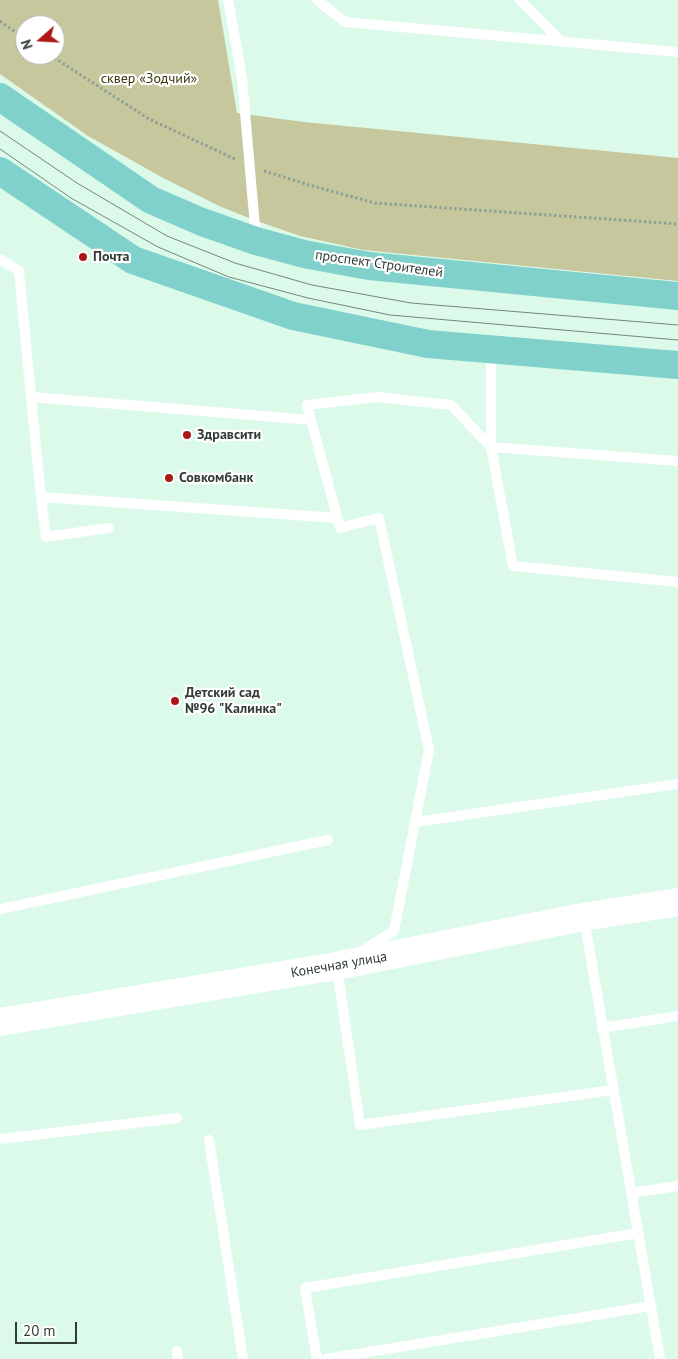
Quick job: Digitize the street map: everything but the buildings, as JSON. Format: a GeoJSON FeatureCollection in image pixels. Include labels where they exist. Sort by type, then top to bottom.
{"type":"FeatureCollection","features":[{"type":"Feature","properties":{"kind":"main road","name":"проспект Строителей"},"geometry":{"type":"LineString","coordinates":[[0,97],[152,200],[202,222],[256,241],[304,254],[369,266],[678,296]]}},
{"type":"Feature","properties":{"kind":"main road"},"geometry":{"type":"LineString","coordinates":[[0,171],[133,260],[293,316],[428,344],[678,366]]}},
{"type":"Feature","properties":{"kind":"street","name":"Конечная улица"},"geometry":{"type":"LineString","coordinates":[[0,1022],[336,966],[584,917],[678,902]]}},
{"type":"Feature","properties":{"kind":"lane"},"geometry":{"type":"LineString","coordinates":[[228,0],[242,78],[256,241]]}},
{"type":"Feature","properties":{"kind":"lane"},"geometry":{"type":"LineString","coordinates":[[317,0],[345,22],[678,52]]}},
{"type":"Feature","properties":{"kind":"lane"},"geometry":{"type":"LineString","coordinates":[[520,0],[562,42]]}},
{"type":"Feature","properties":{"kind":"lane"},"geometry":{"type":"LineString","coordinates":[[0,259],[19,271],[46,537],[109,528]]}},
{"type":"Feature","properties":{"kind":"lane"},"geometry":{"type":"LineString","coordinates":[[491,349],[491,447],[513,566],[678,582]]}},
{"type":"Feature","properties":{"kind":"lane"},"geometry":{"type":"LineString","coordinates":[[32,397],[311,420]]}},
{"type":"Feature","properties":{"kind":"lane"},"geometry":{"type":"LineString","coordinates":[[613,1090],[360,1125],[336,966],[394,931],[429,750],[379,518],[340,528],[307,405],[377,397],[451,405],[491,447],[678,461]]}},
{"type":"Feature","properties":{"kind":"lane"},"geometry":{"type":"LineString","coordinates":[[41,497],[337,518]]}},
{"type":"Feature","properties":{"kind":"lane"},"geometry":{"type":"LineString","coordinates":[[416,822],[678,784]]}},
{"type":"Feature","properties":{"kind":"lane"},"geometry":{"type":"LineString","coordinates":[[0,909],[328,840]]}},
{"type":"Feature","properties":{"kind":"lane"},"geometry":{"type":"LineString","coordinates":[[584,917],[660,1359]]}},
{"type":"Feature","properties":{"kind":"lane"},"geometry":{"type":"LineString","coordinates":[[602,1028],[678,1016]]}},
{"type":"Feature","properties":{"kind":"lane"},"geometry":{"type":"LineString","coordinates":[[0,1139],[177,1118]]}},
{"type":"Feature","properties":{"kind":"lane"},"geometry":{"type":"LineString","coordinates":[[209,1140],[243,1359]]}},
{"type":"Feature","properties":{"kind":"lane"},"geometry":{"type":"LineString","coordinates":[[631,1193],[678,1186]]}},
{"type":"Feature","properties":{"kind":"lane"},"geometry":{"type":"LineString","coordinates":[[317,1359],[305,1288],[638,1233]]}},
{"type":"Feature","properties":{"kind":"lane"},"geometry":{"type":"LineString","coordinates":[[326,1359],[651,1306]]}},
{"type":"Feature","properties":{"kind":"path"},"geometry":{"type":"LineString","coordinates":[[0,21],[15,32]]}},
{"type":"Feature","properties":{"kind":"path"},"geometry":{"type":"LineString","coordinates":[[65,65],[149,119],[250,166],[316,187],[375,202],[678,224]]}},
{"type":"Feature","properties":{"kind":"green space","name":"сквер «Зодчий»"},"geometry":{"type":"Polygon","coordinates":[[[0,0],[218,0],[237,113],[304,122],[678,158],[678,281],[363,250],[300,236],[219,206],[167,180],[88,136],[0,74],[0,0]]]}},
{"type":"Feature","properties":{"kind":"tram line"},"geometry":{"type":"LineString","coordinates":[[0,131],[77,183],[167,236],[235,263],[312,285],[411,303],[678,325]]}},
{"type":"Feature","properties":{"kind":"tram line"},"geometry":{"type":"LineString","coordinates":[[0,149],[71,198],[158,247],[229,277],[308,298],[390,315],[678,340]]}},
{"type":"Feature","properties":{"kind":"place","name":"Почта"},"geometry":{"type":"Point","coordinates":[83,257]}},
{"type":"Feature","properties":{"kind":"place","name":"Здравсити"},"geometry":{"type":"Point","coordinates":[187,435]}},
{"type":"Feature","properties":{"kind":"place","name":"Совкомбанк"},"geometry":{"type":"Point","coordinates":[169,478]}},
{"type":"Feature","properties":{"kind":"place","name":"Детский сад №96 \"Калинка\""},"geometry":{"type":"Point","coordinates":[175,701]}}]}
